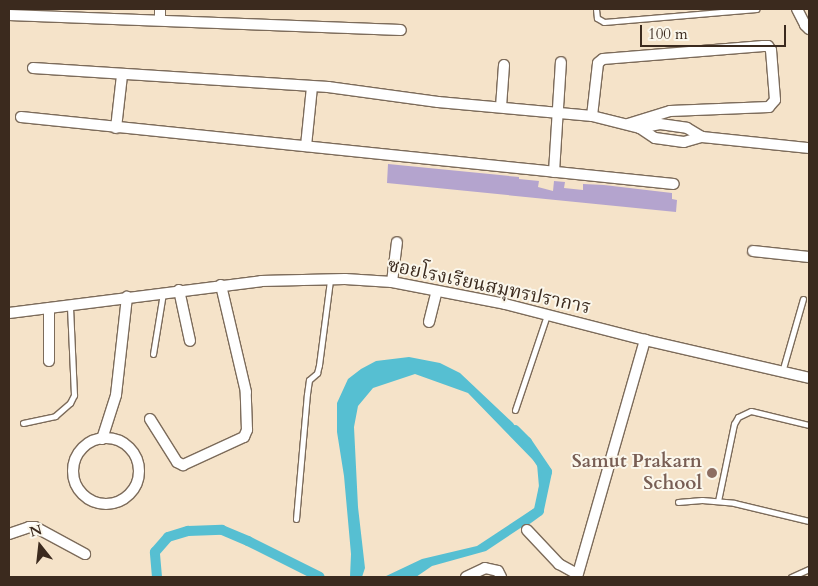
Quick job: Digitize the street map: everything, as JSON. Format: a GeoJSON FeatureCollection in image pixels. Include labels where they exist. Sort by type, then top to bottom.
{"type":"FeatureCollection","features":[{"type":"Feature","properties":{"kind":"street"},"geometry":{"type":"LineString","coordinates":[[160,9],[160,20]]}},
{"type":"Feature","properties":{"kind":"street"},"geometry":{"type":"LineString","coordinates":[[797,9],[804,25],[809,29]]}},
{"type":"Feature","properties":{"kind":"street"},"geometry":{"type":"LineString","coordinates":[[9,15],[401,30]]}},
{"type":"Feature","properties":{"kind":"street"},"geometry":{"type":"LineString","coordinates":[[592,116],[598,63],[603,58],[763,46],[768,46],[771,50],[775,100],[768,107],[670,111],[628,124]]}},
{"type":"Feature","properties":{"kind":"street"},"geometry":{"type":"LineString","coordinates":[[554,172],[562,62]]}},
{"type":"Feature","properties":{"kind":"street"},"geometry":{"type":"LineString","coordinates":[[501,108],[504,65]]}},
{"type":"Feature","properties":{"kind":"street"},"geometry":{"type":"LineString","coordinates":[[33,68],[312,86],[438,102],[558,111],[592,116],[640,128],[660,124],[687,128],[702,137],[809,148]]}},
{"type":"Feature","properties":{"kind":"street"},"geometry":{"type":"LineString","coordinates":[[116,128],[122,74]]}},
{"type":"Feature","properties":{"kind":"street"},"geometry":{"type":"LineString","coordinates":[[306,146],[312,86]]}},
{"type":"Feature","properties":{"kind":"street"},"geometry":{"type":"LineString","coordinates":[[21,117],[674,184]]}},
{"type":"Feature","properties":{"kind":"street"},"geometry":{"type":"LineString","coordinates":[[392,282],[397,242]]}},
{"type":"Feature","properties":{"kind":"street"},"geometry":{"type":"LineString","coordinates":[[753,251],[809,257]]}},
{"type":"Feature","properties":{"kind":"street","name":"ซอยโรงเรียนสมุทรปราการ"},"geometry":{"type":"LineString","coordinates":[[9,313],[221,285],[330,279],[392,282],[505,304],[645,340],[809,378]]}},
{"type":"Feature","properties":{"kind":"street"},"geometry":{"type":"LineString","coordinates":[[150,418],[177,462],[183,465],[244,437],[247,430],[246,392],[221,285]]}},
{"type":"Feature","properties":{"kind":"street"},"geometry":{"type":"LineString","coordinates":[[179,290],[190,341]]}},
{"type":"Feature","properties":{"kind":"street"},"geometry":{"type":"LineString","coordinates":[[429,322],[438,291]]}},
{"type":"Feature","properties":{"kind":"street"},"geometry":{"type":"LineString","coordinates":[[102,438],[116,395],[127,297]]}},
{"type":"Feature","properties":{"kind":"street"},"geometry":{"type":"LineString","coordinates":[[49,308],[49,361]]}},
{"type":"Feature","properties":{"kind":"street"},"geometry":{"type":"LineString","coordinates":[[527,530],[559,564],[577,576],[645,340]]}},
{"type":"Feature","properties":{"kind":"street"},"geometry":{"type":"LineString","coordinates":[[102,438],[122,442],[132,450],[138,460],[140,472],[137,485],[130,495],[120,502],[108,505],[96,504],[85,498],[77,488],[72,477],[73,464],[78,453],[86,444],[102,438]]}},
{"type":"Feature","properties":{"kind":"street"},"geometry":{"type":"LineString","coordinates":[[9,534],[29,527],[36,527],[85,554]]}},
{"type":"Feature","properties":{"kind":"street"},"geometry":{"type":"LineString","coordinates":[[466,577],[486,568],[498,571],[501,577]]}},
{"type":"Feature","properties":{"kind":"lane"},"geometry":{"type":"LineString","coordinates":[[596,9],[597,18],[604,22],[756,9]]}},
{"type":"Feature","properties":{"kind":"lane"},"geometry":{"type":"LineString","coordinates":[[296,519],[307,394],[309,380],[317,372],[319,365],[330,279]]}},
{"type":"Feature","properties":{"kind":"lane"},"geometry":{"type":"LineString","coordinates":[[153,354],[163,292]]}},
{"type":"Feature","properties":{"kind":"lane"},"geometry":{"type":"LineString","coordinates":[[782,372],[803,299]]}},
{"type":"Feature","properties":{"kind":"lane"},"geometry":{"type":"LineString","coordinates":[[22,423],[54,416],[70,403],[74,395],[70,305]]}},
{"type":"Feature","properties":{"kind":"lane"},"geometry":{"type":"LineString","coordinates":[[515,410],[547,315]]}},
{"type":"Feature","properties":{"kind":"lane"},"geometry":{"type":"LineString","coordinates":[[718,501],[734,424],[738,416],[751,411],[809,426]]}},
{"type":"Feature","properties":{"kind":"lane"},"geometry":{"type":"LineString","coordinates":[[678,502],[718,501],[734,503],[809,521]]}},
{"type":"Feature","properties":{"kind":"lane"},"geometry":{"type":"LineString","coordinates":[[790,577],[809,569]]}},
{"type":"Feature","properties":{"kind":"water"},"geometry":{"type":"Polygon","coordinates":[[[409,357],[440,363],[460,373],[513,423],[546,475],[539,511],[528,523],[486,551],[432,566],[416,577],[384,577],[422,559],[477,546],[536,507],[539,487],[537,464],[468,393],[415,374],[373,388],[358,406],[354,427],[358,507],[365,568],[362,577],[350,577],[351,554],[344,476],[337,432],[337,403],[348,379],[361,369],[376,361],[409,357]]]}},
{"type":"Feature","properties":{"kind":"building"},"geometry":{"type":"Polygon","coordinates":[[[388,164],[519,177],[519,179],[539,181],[538,187],[553,191],[554,181],[565,182],[564,188],[583,190],[583,184],[672,193],[672,199],[677,200],[676,212],[387,183],[388,164]]]}},
{"type":"Feature","properties":{"kind":"waterway"},"geometry":{"type":"LineString","coordinates":[[515,430],[527,442],[547,472],[539,511],[528,519]]}},
{"type":"Feature","properties":{"kind":"waterway"},"geometry":{"type":"LineString","coordinates":[[157,577],[155,552],[168,537],[188,531],[222,530],[320,577]]}},
{"type":"Feature","properties":{"kind":"place","name":"Samut Prakarn School"},"geometry":{"type":"Point","coordinates":[712,473]}}]}
